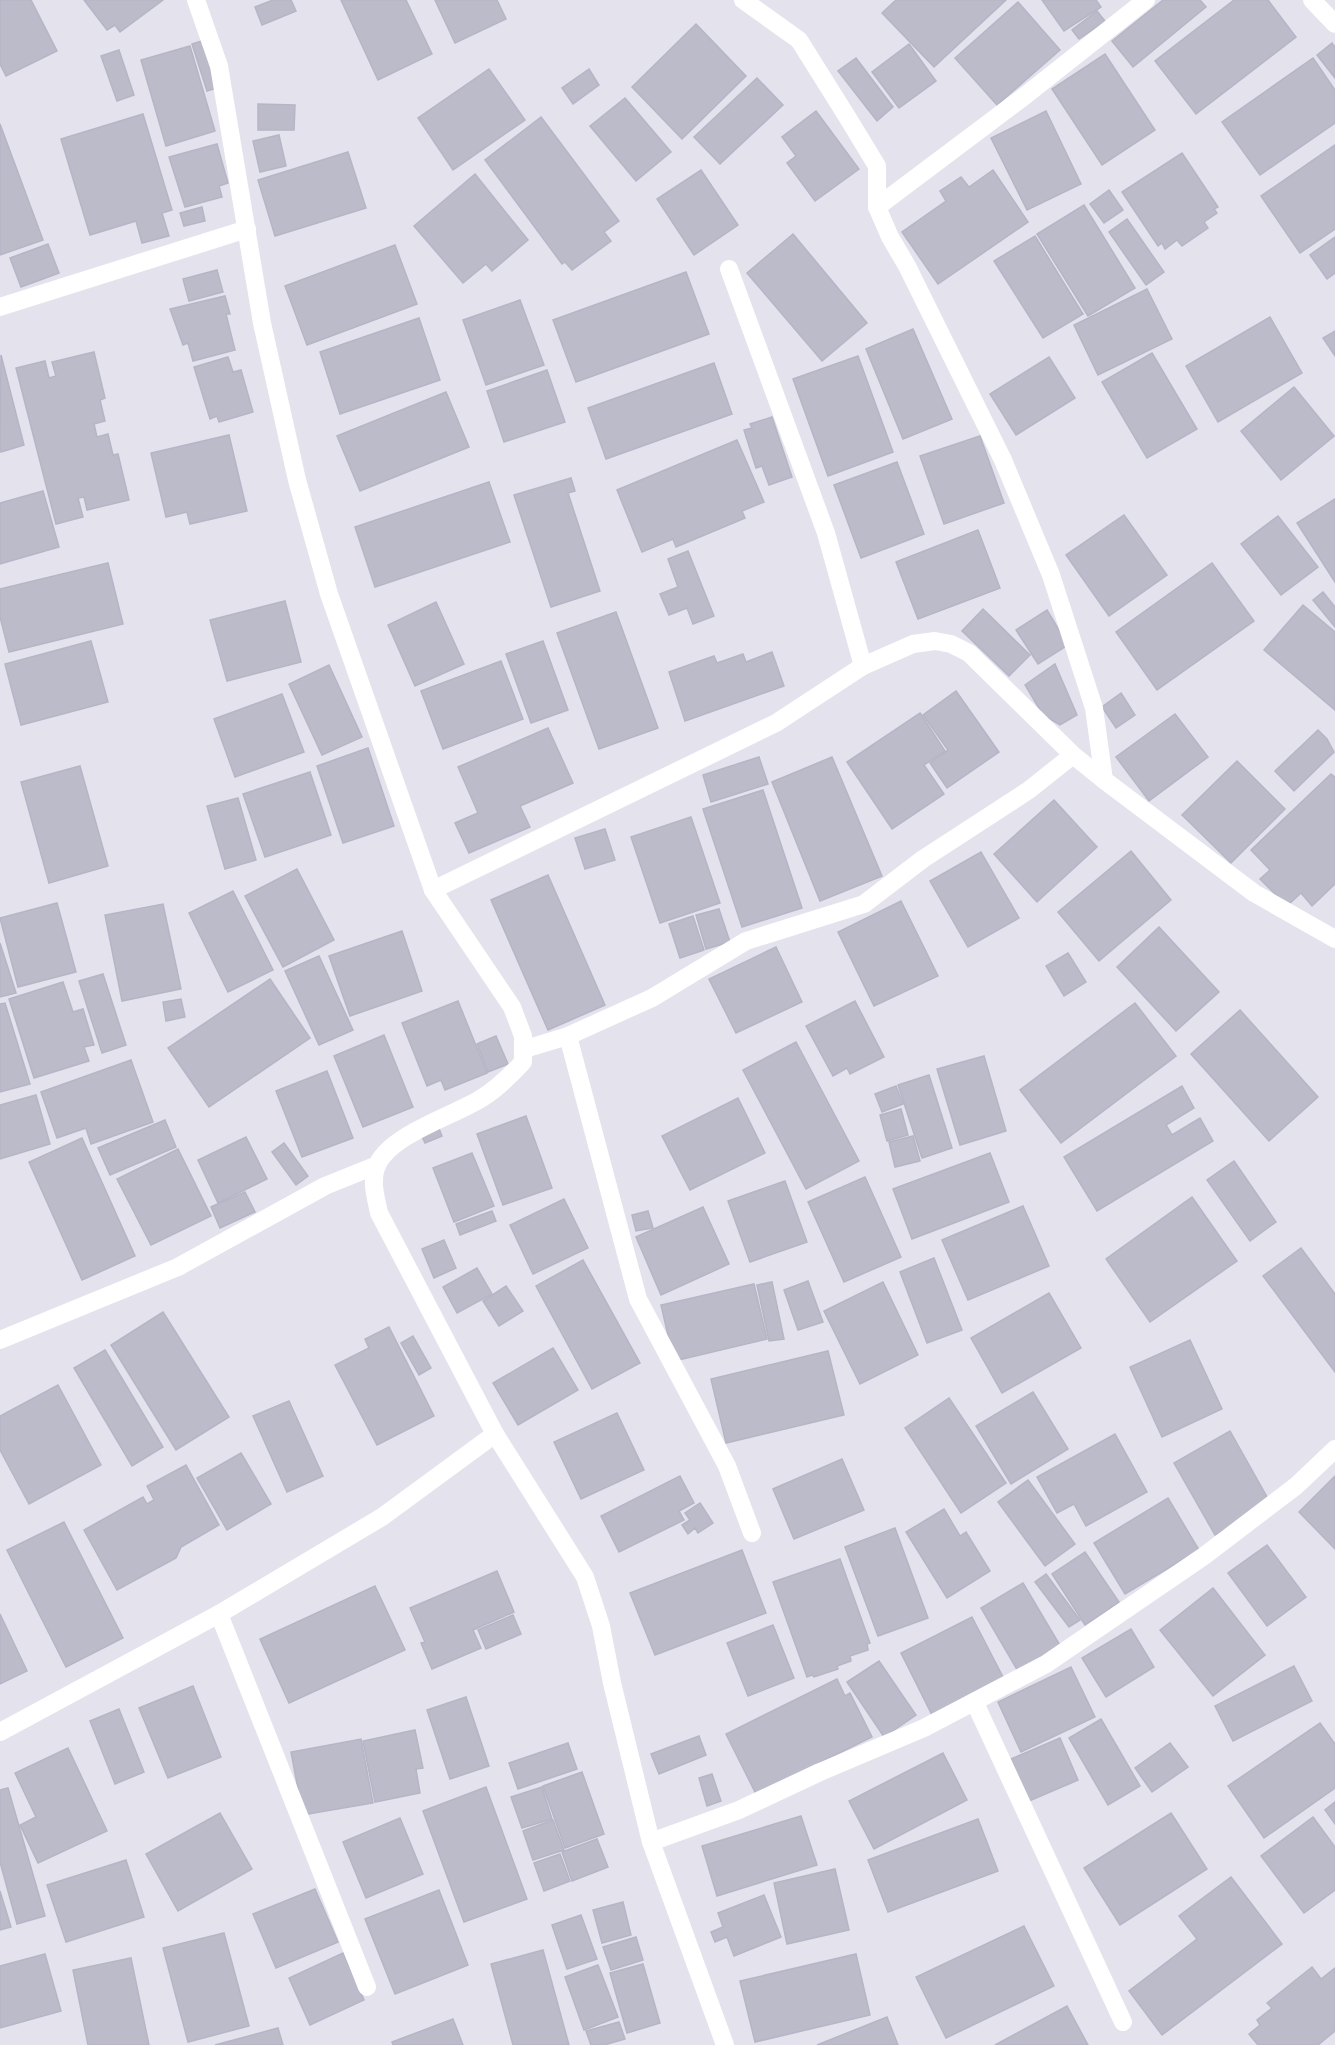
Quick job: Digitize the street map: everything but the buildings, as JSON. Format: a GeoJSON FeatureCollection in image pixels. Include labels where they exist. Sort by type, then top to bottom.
{"type":"FeatureCollection","features":[{"type":"Feature","properties":{"kind":"street"},"geometry":{"type":"LineString","coordinates":[[0,1340],[178,1267],[325,1186],[377,1165],[399,1141],[481,1099],[505,1082],[523,1062],[525,1049],[512,1007],[434,890],[329,594],[300,491],[262,323],[219,66],[196,0]]}},
{"type":"Feature","properties":{"kind":"street"},"geometry":{"type":"LineString","coordinates":[[743,0],[799,40],[877,166],[877,207],[1003,460],[1051,575],[1094,708],[1104,780]]}},
{"type":"Feature","properties":{"kind":"street"},"geometry":{"type":"LineString","coordinates":[[877,207],[1026,95],[1146,0]]}},
{"type":"Feature","properties":{"kind":"street"},"geometry":{"type":"LineString","coordinates":[[1312,0],[1335,24]]}},
{"type":"Feature","properties":{"kind":"street"},"geometry":{"type":"LineString","coordinates":[[0,307],[247,229]]}},
{"type":"Feature","properties":{"kind":"street"},"geometry":{"type":"LineString","coordinates":[[729,269],[826,532],[863,666]]}},
{"type":"Feature","properties":{"kind":"street"},"geometry":{"type":"LineString","coordinates":[[434,890],[776,723],[863,666],[913,644],[935,641],[951,644],[969,653],[1073,755],[1254,893],[1335,939]]}},
{"type":"Feature","properties":{"kind":"street"},"geometry":{"type":"LineString","coordinates":[[525,1049],[568,1036],[652,998],[746,941],[864,904],[923,859],[1029,790],[1073,755]]}},
{"type":"Feature","properties":{"kind":"street"},"geometry":{"type":"LineString","coordinates":[[568,1036],[638,1299],[727,1466],[752,1533]]}},
{"type":"Feature","properties":{"kind":"street"},"geometry":{"type":"LineString","coordinates":[[377,1165],[375,1193],[379,1213],[495,1434],[585,1577],[601,1626],[612,1683],[651,1842],[720,2044]]}},
{"type":"Feature","properties":{"kind":"street"},"geometry":{"type":"LineString","coordinates":[[0,1732],[219,1614],[382,1517],[495,1434]]}},
{"type":"Feature","properties":{"kind":"street"},"geometry":{"type":"LineString","coordinates":[[651,1842],[739,1810],[975,1703],[1046,1664],[1204,1556],[1296,1486],[1335,1449]]}},
{"type":"Feature","properties":{"kind":"street"},"geometry":{"type":"LineString","coordinates":[[219,1614],[367,1987]]}},
{"type":"Feature","properties":{"kind":"street"},"geometry":{"type":"LineString","coordinates":[[975,1703],[1123,2022]]}}]}
